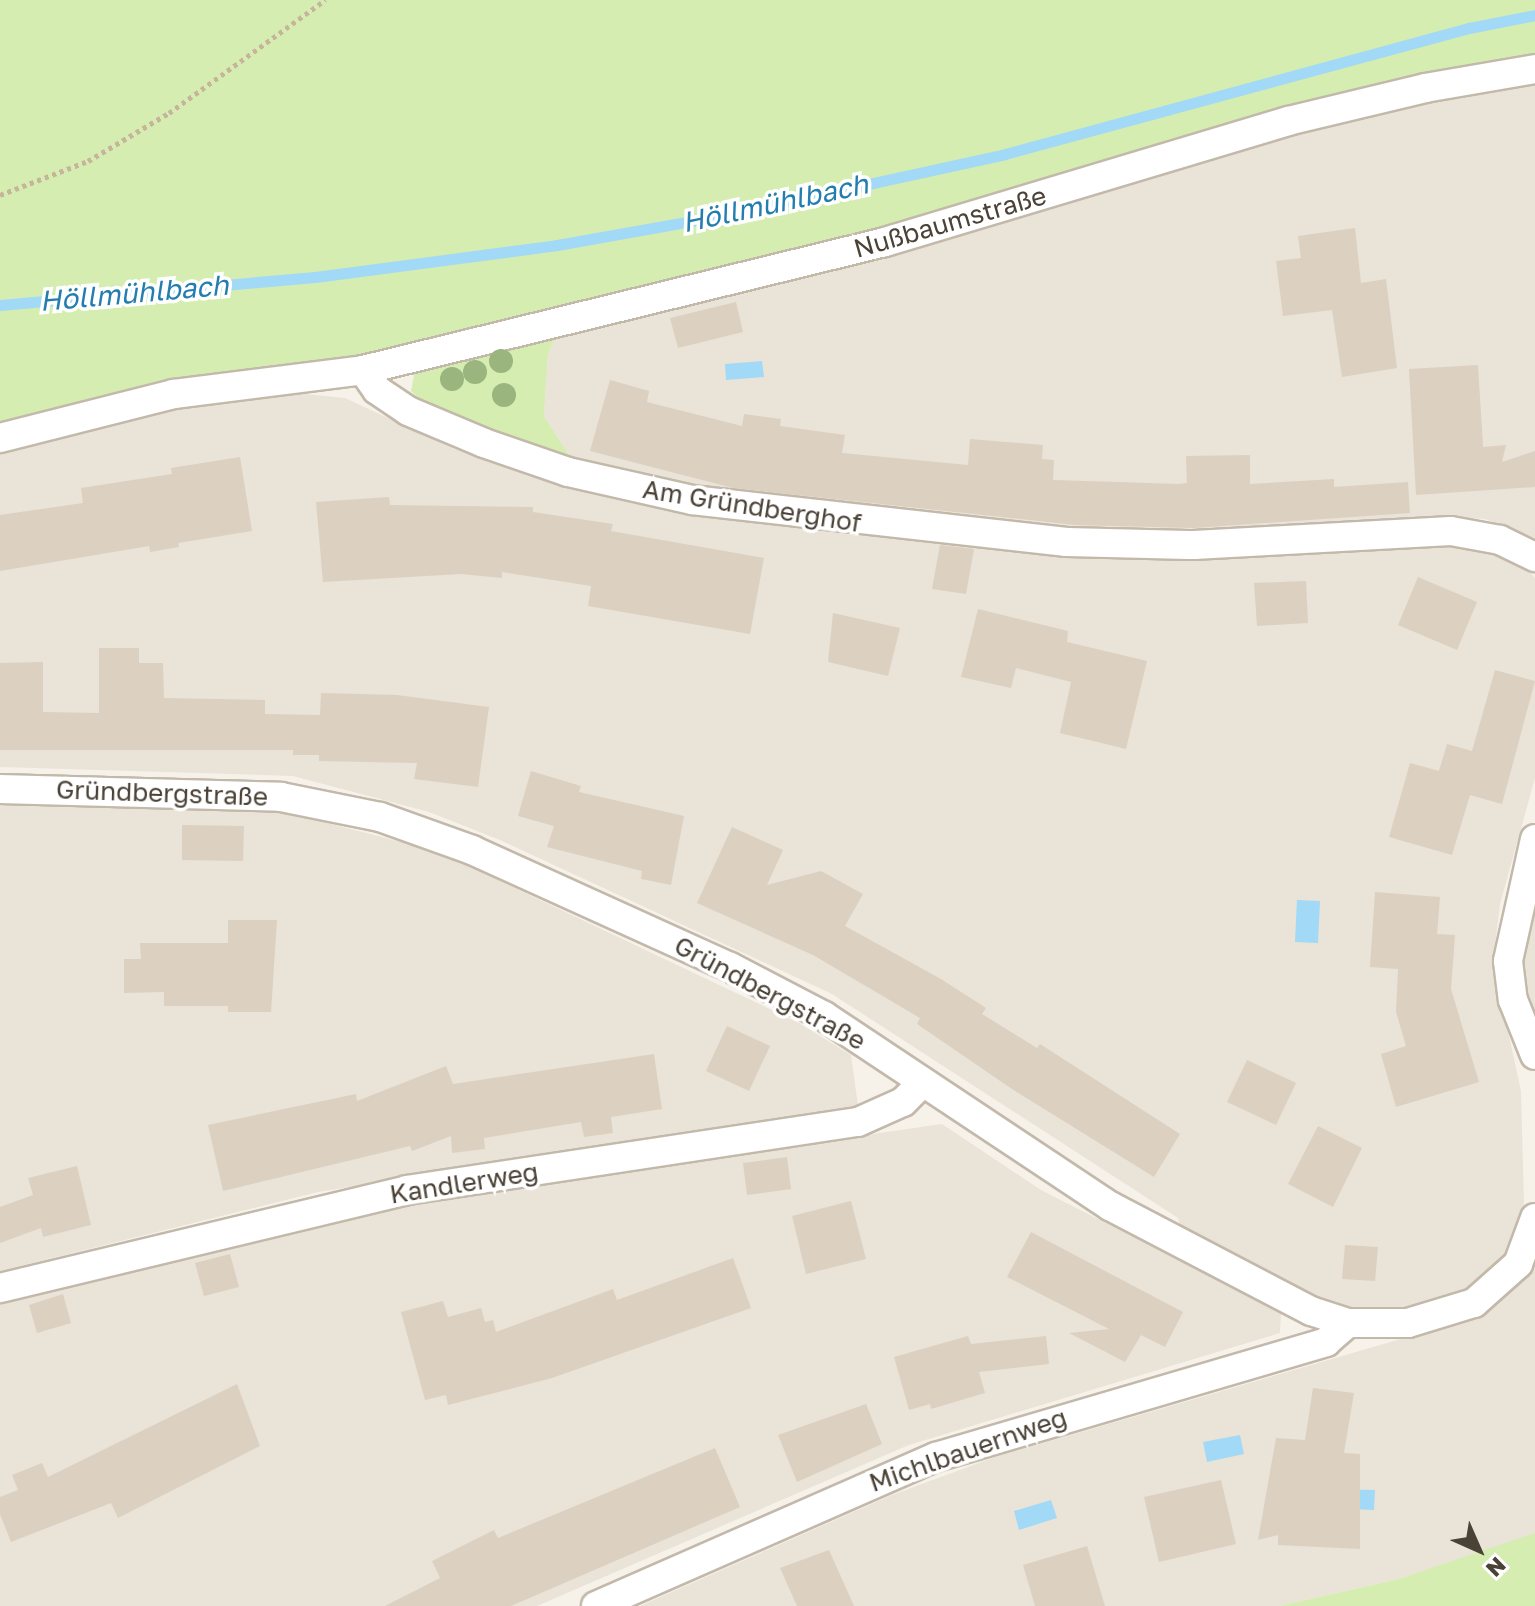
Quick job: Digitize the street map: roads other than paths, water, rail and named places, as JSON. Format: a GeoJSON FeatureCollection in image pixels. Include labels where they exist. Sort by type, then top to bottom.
{"type":"FeatureCollection","features":[{"type":"Feature","properties":{"kind":"street","name":"Nußbaumstraße"},"geometry":{"type":"LineString","coordinates":[[363,370],[885,242],[1288,121],[1425,88],[1535,69]]}},
{"type":"Feature","properties":{"kind":"street"},"geometry":{"type":"LineString","coordinates":[[0,438],[174,394],[363,370]]}},
{"type":"Feature","properties":{"kind":"street","name":"Am Gründberghof"},"geometry":{"type":"LineString","coordinates":[[363,370],[377,390],[408,411],[484,443],[612,484],[719,505],[1067,542],[1194,545],[1451,531],[1500,540],[1535,557]]}},
{"type":"Feature","properties":{"kind":"street","name":"Gründbergstraße"},"geometry":{"type":"LineString","coordinates":[[0,789],[281,797],[402,824],[532,875],[730,967],[824,1016],[1143,1225],[1311,1311],[1348,1323],[1408,1323],[1474,1303],[1518,1264],[1535,1218]]}},
{"type":"Feature","properties":{"kind":"street"},"geometry":{"type":"LineString","coordinates":[[1535,839],[1508,961],[1513,1000],[1535,1055]]}},
{"type":"Feature","properties":{"kind":"street","name":"Kandlerweg"},"geometry":{"type":"LineString","coordinates":[[0,1288],[407,1190],[858,1122],[903,1102],[923,1082]]}},
{"type":"Feature","properties":{"kind":"street","name":"Michlbauernweg"},"geometry":{"type":"LineString","coordinates":[[596,1606],[936,1457],[1326,1342],[1348,1323]]}},
{"type":"Feature","properties":{"kind":"water"},"geometry":{"type":"Polygon","coordinates":[[[762,361],[764,377],[726,380],[725,364],[762,361]]]}},
{"type":"Feature","properties":{"kind":"water"},"geometry":{"type":"Polygon","coordinates":[[[1297,900],[1320,901],[1318,943],[1295,942],[1297,900]]]}},
{"type":"Feature","properties":{"kind":"water"},"geometry":{"type":"Polygon","coordinates":[[[1240,1435],[1244,1454],[1207,1462],[1203,1442],[1240,1435]]]}},
{"type":"Feature","properties":{"kind":"water"},"geometry":{"type":"Polygon","coordinates":[[[1331,1489],[1375,1490],[1374,1510],[1329,1508],[1331,1489]]]}},
{"type":"Feature","properties":{"kind":"water"},"geometry":{"type":"Polygon","coordinates":[[[1051,1500],[1057,1518],[1019,1530],[1014,1511],[1051,1500]]]}},
{"type":"Feature","properties":{"kind":"waterway","name":"Höllmühlbach"},"geometry":{"type":"LineString","coordinates":[[0,305],[315,277],[557,245],[726,215],[1005,154],[1469,28],[1535,15]]}}]}
